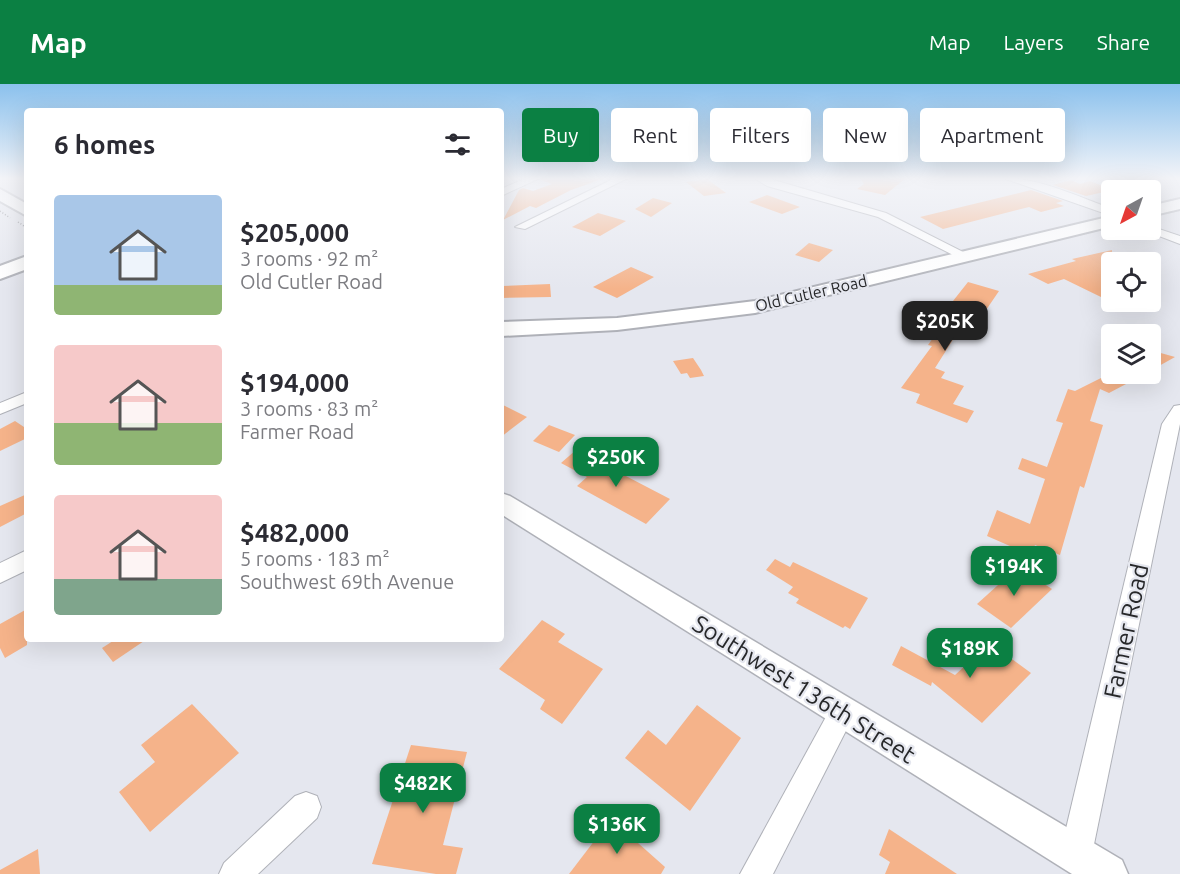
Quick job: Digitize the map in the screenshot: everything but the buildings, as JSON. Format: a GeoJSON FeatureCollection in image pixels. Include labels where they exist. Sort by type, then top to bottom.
{"type":"FeatureCollection","features":[{"type":"Feature","properties":{"kind":"main road","name":"Old Cutler Road"},"geometry":{"type":"LineString","coordinates":[[504,328],[617,324],[712,314],[792,299],[1101,224]]}},
{"type":"Feature","properties":{"kind":"main road"},"geometry":{"type":"LineString","coordinates":[[0,273],[24,263]]}},
{"type":"Feature","properties":{"kind":"main road"},"geometry":{"type":"LineString","coordinates":[[0,273],[24,269]]}},
{"type":"Feature","properties":{"kind":"street"},"geometry":{"type":"LineString","coordinates":[[520,227],[546,215]]}},
{"type":"Feature","properties":{"kind":"street"},"geometry":{"type":"LineString","coordinates":[[884,215],[967,257]]}},
{"type":"Feature","properties":{"kind":"street"},"geometry":{"type":"LineString","coordinates":[[1161,233],[1180,240]]}},
{"type":"Feature","properties":{"kind":"street"},"geometry":{"type":"LineString","coordinates":[[0,409],[24,399]]}},
{"type":"Feature","properties":{"kind":"street","name":"Farmer Road"},"geometry":{"type":"LineString","coordinates":[[1076,854],[1171,424],[1180,410]]}},
{"type":"Feature","properties":{"kind":"street","name":"Southwest 136th Street"},"geometry":{"type":"LineString","coordinates":[[504,504],[1108,874]]}},
{"type":"Feature","properties":{"kind":"street"},"geometry":{"type":"LineString","coordinates":[[0,574],[24,561]]}},
{"type":"Feature","properties":{"kind":"street"},"geometry":{"type":"LineString","coordinates":[[756,874],[842,713]]}},
{"type":"Feature","properties":{"kind":"street"},"geometry":{"type":"LineString","coordinates":[[235,874],[306,807]]}}]}
